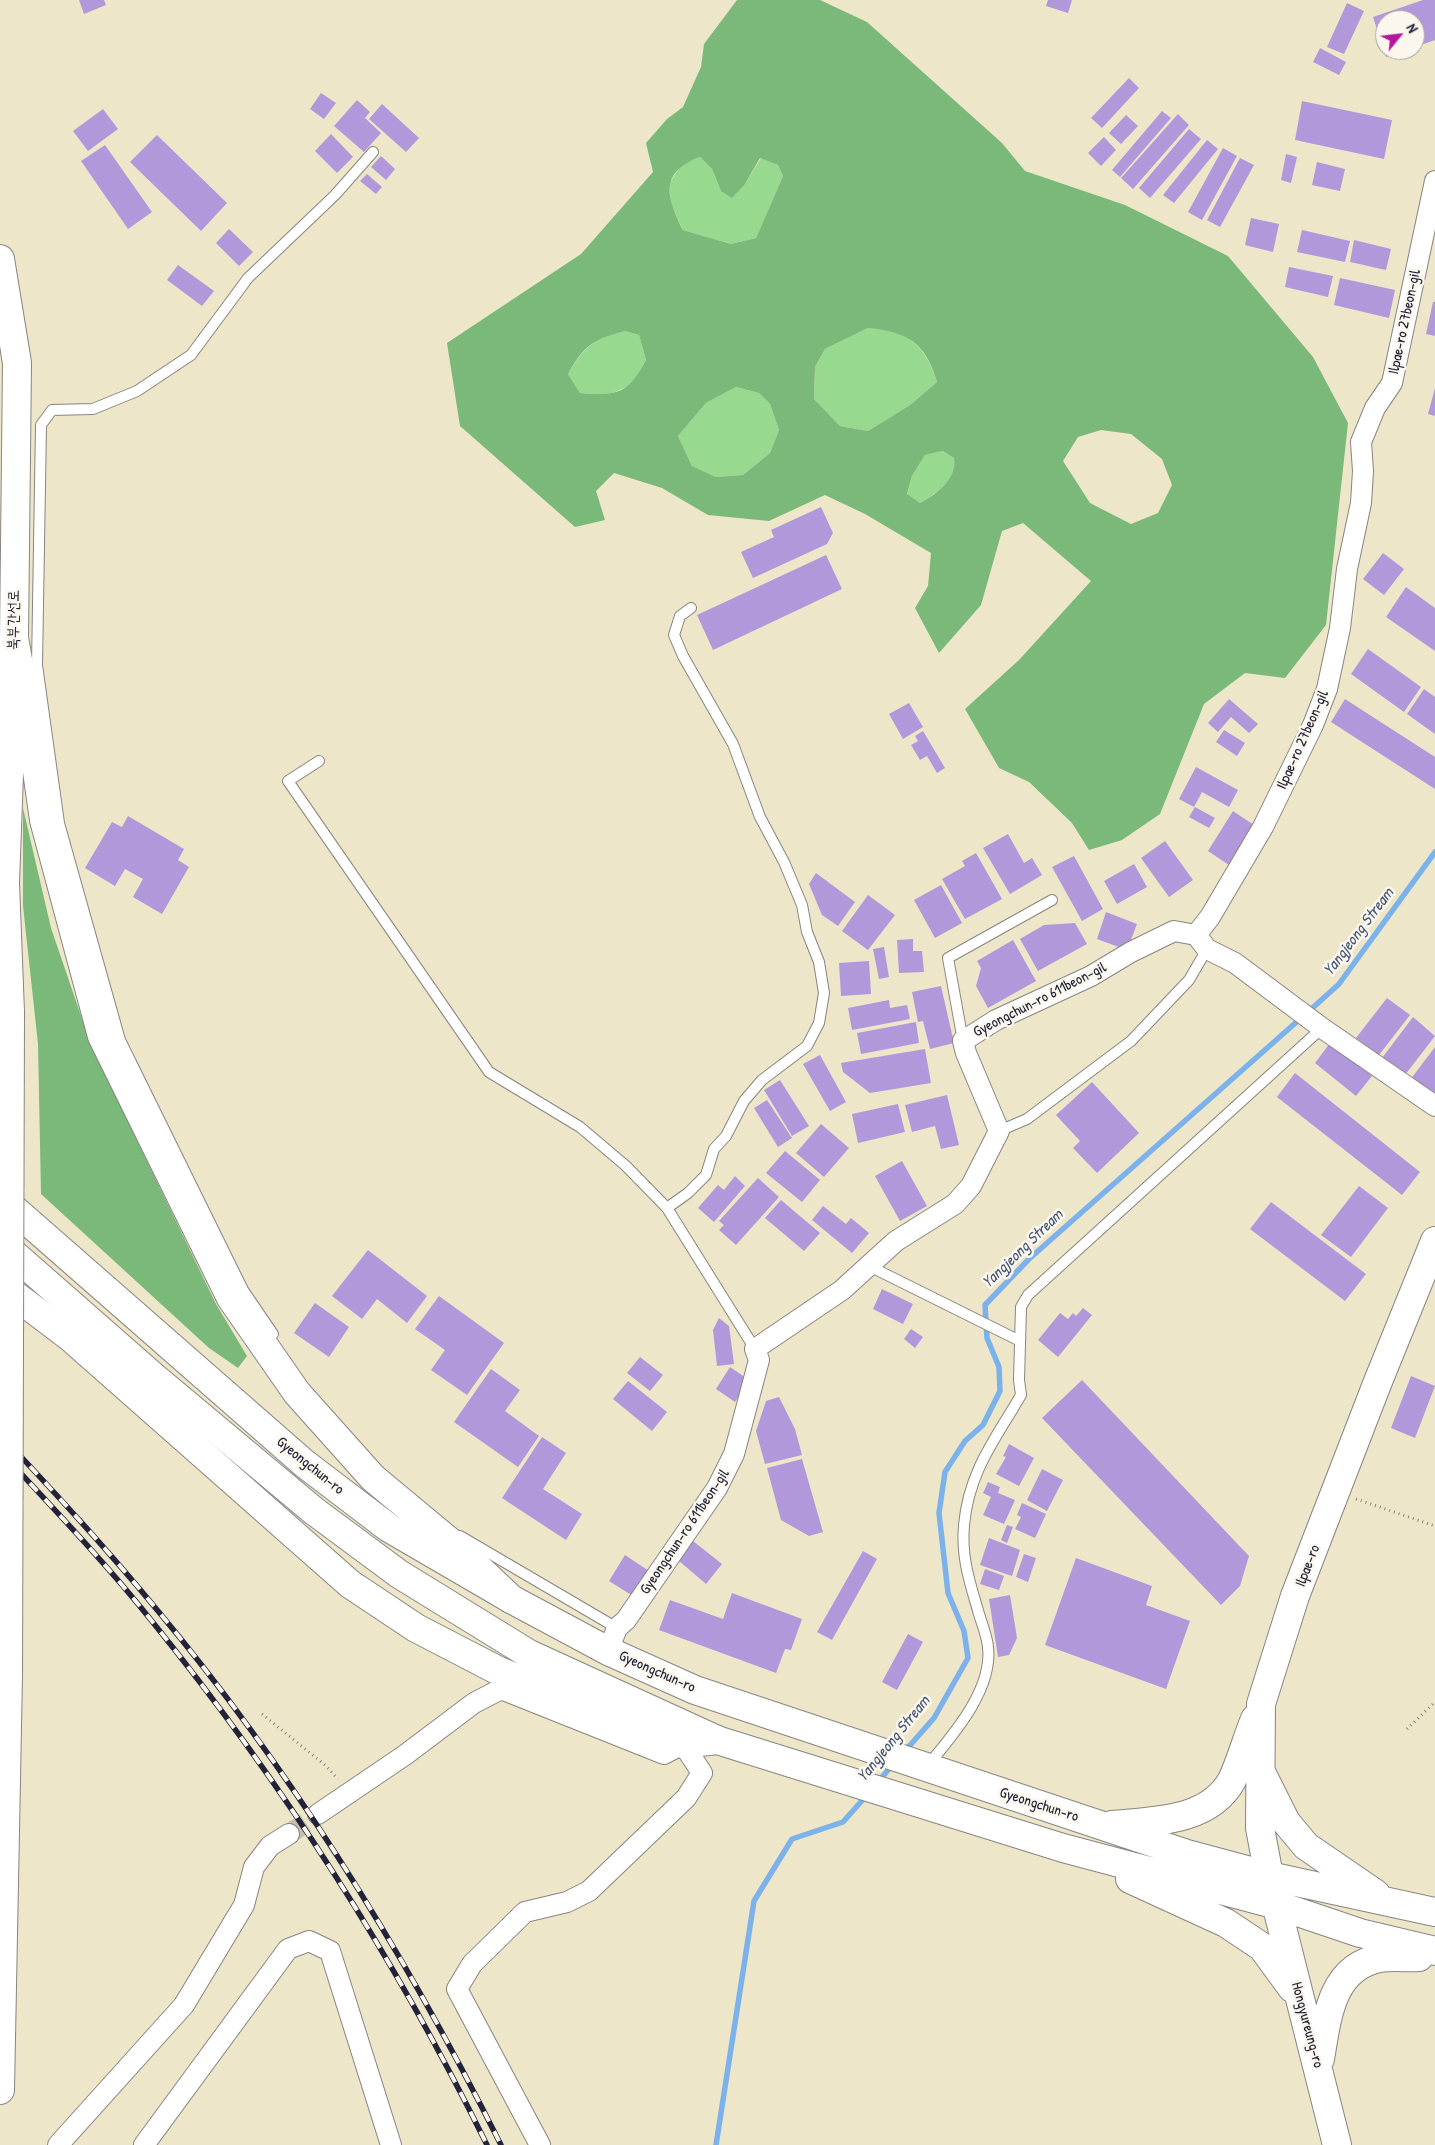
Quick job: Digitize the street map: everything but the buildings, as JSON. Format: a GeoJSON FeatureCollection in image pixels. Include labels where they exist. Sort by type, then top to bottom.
{"type":"FeatureCollection","features":[{"type":"Feature","properties":{"kind":"main road","name":"북부간선로"},"geometry":{"type":"LineString","coordinates":[[0,259],[17,363],[14,638],[5,883],[10,1012],[8,1675],[6,1862],[0,2090]]}},
{"type":"Feature","properties":{"kind":"main road"},"geometry":{"type":"LineString","coordinates":[[14,638],[32,736],[44,820],[102,1036],[231,1298],[297,1393],[373,1478],[456,1547],[510,1599]]}},
{"type":"Feature","properties":{"kind":"main road","name":"Gyeongchun-ro"},"geometry":{"type":"LineString","coordinates":[[0,1197],[305,1464],[389,1528],[510,1599],[612,1640],[695,1690],[1187,1854],[1269,1876],[1390,1904],[1435,1912]]}},
{"type":"Feature","properties":{"kind":"main road","name":"Ilpae-ro"},"geometry":{"type":"LineString","coordinates":[[1277,1905],[1269,1876],[1260,1828],[1259,1768],[1263,1731],[1262,1704],[1295,1596],[1435,1241]]}},
{"type":"Feature","properties":{"kind":"main road","name":"Gyeongchun-ro"},"geometry":{"type":"LineString","coordinates":[[0,1242],[155,1378],[314,1511],[398,1574],[529,1654],[717,1740],[1063,1848],[1277,1905],[1360,1933],[1435,1951]]}},
{"type":"Feature","properties":{"kind":"main road"},"geometry":{"type":"LineString","coordinates":[[0,1284],[70,1337],[182,1438],[350,1584],[416,1628],[520,1680],[683,1744],[717,1740]]}},
{"type":"Feature","properties":{"kind":"main road"},"geometry":{"type":"LineString","coordinates":[[1102,1826],[1169,1819],[1195,1812],[1216,1801],[1232,1780],[1262,1704]]}},
{"type":"Feature","properties":{"kind":"main road"},"geometry":{"type":"LineString","coordinates":[[1259,1768],[1286,1822],[1306,1846],[1326,1862],[1390,1904]]}},
{"type":"Feature","properties":{"kind":"main road"},"geometry":{"type":"LineString","coordinates":[[1063,1848],[1233,1928],[1262,1947],[1300,2000]]}},
{"type":"Feature","properties":{"kind":"main road","name":"Hongyureung-ro"},"geometry":{"type":"LineString","coordinates":[[1277,1905],[1337,2145]]}},
{"type":"Feature","properties":{"kind":"main road"},"geometry":{"type":"LineString","coordinates":[[1318,2066],[1336,1991],[1352,1969],[1380,1958],[1435,1957]]}},
{"type":"Feature","properties":{"kind":"street","name":"Ilpae-ro 27beon-gil"},"geometry":{"type":"LineString","coordinates":[[1201,942],[1210,917],[1263,827],[1313,725],[1327,690],[1340,628],[1347,569],[1361,503],[1362,442],[1375,408],[1392,383],[1435,181]]}},
{"type":"Feature","properties":{"kind":"street","name":"Gyeongchun-ro 611beon-gil"},"geometry":{"type":"LineString","coordinates":[[999,1131],[966,1053],[963,1041],[996,1020],[1091,976],[1131,952],[1174,931],[1201,942]]}},
{"type":"Feature","properties":{"kind":"street"},"geometry":{"type":"LineString","coordinates":[[1201,942],[1235,962],[1319,1026],[1435,1106]]}},
{"type":"Feature","properties":{"kind":"street"},"geometry":{"type":"LineString","coordinates":[[755,1349],[842,1290],[896,1242],[955,1204],[971,1186],[999,1131]]}},
{"type":"Feature","properties":{"kind":"street","name":"Gyeongchun-ro 611beon-gil"},"geometry":{"type":"LineString","coordinates":[[612,1640],[717,1488],[734,1454],[759,1360],[755,1349]]}},
{"type":"Feature","properties":{"kind":"street"},"geometry":{"type":"LineString","coordinates":[[318,1814],[405,1755],[474,1703],[501,1689],[664,1754],[683,1744],[702,1773],[686,1798],[589,1892],[567,1902],[525,1912],[472,1964],[458,1990],[540,2145]]}},
{"type":"Feature","properties":{"kind":"street"},"geometry":{"type":"LineString","coordinates":[[58,2145],[184,2005],[244,1905],[254,1867],[270,1846],[288,1834]]}},
{"type":"Feature","properties":{"kind":"street"},"geometry":{"type":"LineString","coordinates":[[144,2145],[288,1949],[309,1940],[330,1951],[391,2145]]}},
{"type":"Feature","properties":{"kind":"lane"},"geometry":{"type":"LineString","coordinates":[[281,1347],[243,1290],[120,1040],[59,823],[37,665],[41,425],[52,410],[93,409],[137,392],[192,355],[248,278],[335,195],[373,152]]}},
{"type":"Feature","properties":{"kind":"lane"},"geometry":{"type":"LineString","coordinates":[[667,1208],[688,1193],[706,1175],[714,1149],[726,1136],[744,1101],[762,1080],[807,1046],[819,1023],[824,993],[819,962],[807,932],[802,905],[784,862],[760,817],[732,744],[683,656],[674,635],[680,616],[691,608]]}},
{"type":"Feature","properties":{"kind":"lane"},"geometry":{"type":"LineString","coordinates":[[320,761],[288,781],[489,1072],[580,1126],[626,1166],[667,1208],[755,1349]]}},
{"type":"Feature","properties":{"kind":"lane"},"geometry":{"type":"LineString","coordinates":[[963,1041],[948,958],[1052,900]]}},
{"type":"Feature","properties":{"kind":"lane"},"geometry":{"type":"LineString","coordinates":[[999,1131],[1027,1119],[1131,1041],[1189,980],[1201,942]]}},
{"type":"Feature","properties":{"kind":"lane"},"geometry":{"type":"LineString","coordinates":[[920,1766],[953,1735],[984,1685],[988,1668],[988,1647],[969,1585],[963,1551],[964,1525],[971,1483],[998,1432],[1021,1395],[1018,1380],[1017,1340],[1021,1307],[1028,1295],[1319,1026]]}},
{"type":"Feature","properties":{"kind":"lane"},"geometry":{"type":"LineString","coordinates":[[869,1266],[1017,1340]]}},
{"type":"Feature","properties":{"kind":"lane"},"geometry":{"type":"LineString","coordinates":[[314,1395],[353,1438]]}},
{"type":"Feature","properties":{"kind":"lane"},"geometry":{"type":"LineString","coordinates":[[393,1481],[416,1499]]}},
{"type":"Feature","properties":{"kind":"lane"},"geometry":{"type":"LineString","coordinates":[[454,1530],[542,1585],[612,1640]]}},
{"type":"Feature","properties":{"kind":"path"},"geometry":{"type":"LineString","coordinates":[[1336,1492],[1435,1526]]}},
{"type":"Feature","properties":{"kind":"path"},"geometry":{"type":"LineString","coordinates":[[1407,1729],[1435,1702]]}},
{"type":"Feature","properties":{"kind":"path"},"geometry":{"type":"LineString","coordinates":[[262,1714],[325,1765],[350,1792]]}},
{"type":"Feature","properties":{"kind":"green space"},"geometry":{"type":"Polygon","coordinates":[[[737,0],[820,0],[867,22],[1002,143],[1025,171],[1125,205],[1228,256],[1313,357],[1348,423],[1326,625],[1285,678],[1245,673],[1204,704],[1160,814],[1122,840],[1089,850],[1072,823],[1029,782],[999,768],[965,709],[1019,660],[1091,581],[1023,523],[1002,531],[981,605],[939,653],[915,608],[928,586],[931,553],[865,514],[825,495],[769,521],[708,515],[662,488],[614,473],[596,491],[605,520],[575,527],[460,426],[447,343],[581,254],[653,172],[646,143],[667,119],[683,107],[701,67],[704,44],[737,0]],[[700,157],[687,163],[672,178],[670,187],[673,207],[683,230],[731,244],[756,238],[783,176],[778,165],[760,158],[745,184],[732,198],[721,191],[712,169],[700,157]],[[868,328],[825,349],[815,367],[814,399],[840,426],[868,431],[910,405],[937,382],[927,357],[913,342],[894,332],[868,328]],[[625,331],[605,337],[590,345],[579,356],[568,374],[580,393],[604,394],[620,390],[633,380],[646,360],[639,335],[625,331]],[[736,387],[706,403],[678,436],[692,466],[716,477],[743,475],[770,453],[779,430],[770,404],[759,393],[736,387]],[[1101,430],[1078,437],[1063,461],[1090,503],[1131,524],[1158,513],[1172,485],[1162,459],[1131,434],[1101,430]],[[942,451],[925,455],[912,476],[907,494],[920,503],[933,495],[949,479],[954,466],[954,458],[942,451]]]}},
{"type":"Feature","properties":{"kind":"green space"},"geometry":{"type":"Polygon","coordinates":[[[700,157],[712,169],[721,191],[745,184],[761,158],[778,165],[783,176],[756,238],[731,244],[683,230],[671,204],[669,184],[681,165],[700,157]]]}},
{"type":"Feature","properties":{"kind":"green space"},"geometry":{"type":"Polygon","coordinates":[[[868,328],[893,331],[912,341],[923,352],[937,382],[910,405],[868,431],[840,426],[814,399],[815,367],[825,349],[868,328]]]}},
{"type":"Feature","properties":{"kind":"green space"},"geometry":{"type":"Polygon","coordinates":[[[625,331],[639,335],[646,360],[633,384],[608,395],[580,393],[568,374],[580,356],[597,341],[625,331]]]}},
{"type":"Feature","properties":{"kind":"green space"},"geometry":{"type":"Polygon","coordinates":[[[736,387],[759,393],[770,404],[779,430],[770,453],[743,475],[716,477],[692,466],[678,436],[706,403],[736,387]]]}},
{"type":"Feature","properties":{"kind":"green space"},"geometry":{"type":"Polygon","coordinates":[[[941,451],[954,458],[952,473],[939,490],[920,503],[907,495],[912,476],[925,455],[941,451]]]}},
{"type":"Feature","properties":{"kind":"green space"},"geometry":{"type":"Polygon","coordinates":[[[23,808],[51,928],[91,1045],[216,1304],[247,1356],[238,1368],[209,1348],[41,1194],[38,1044],[23,906],[23,808]]]}},
{"type":"Feature","properties":{"kind":"waterway","name":"Yangjeong Stream"},"geometry":{"type":"LineString","coordinates":[[1308,1012],[1339,984],[1435,852]]}},
{"type":"Feature","properties":{"kind":"waterway","name":"Yangjeong Stream"},"geometry":{"type":"LineString","coordinates":[[905,1751],[934,1718],[968,1658],[964,1631],[948,1593],[939,1513],[945,1472],[965,1441],[983,1425],[1000,1391],[999,1367],[987,1338],[985,1305],[1029,1259],[1301,1018]]}},
{"type":"Feature","properties":{"kind":"waterway","name":"Yangjeong Stream"},"geometry":{"type":"LineString","coordinates":[[877,1783],[894,1763]]}},
{"type":"Feature","properties":{"kind":"waterway","name":"Yangjeong Stream"},"geometry":{"type":"LineString","coordinates":[[716,2145],[754,1901],[792,1839],[843,1822],[866,1796]]}},
{"type":"Feature","properties":{"kind":"tunnel"},"geometry":{"type":"LineString","coordinates":[[289,1834],[318,1814]]}},
{"type":"Feature","properties":{"kind":"railway"},"geometry":{"type":"LineString","coordinates":[[0,1434],[139,1588],[256,1736],[345,1868],[387,1936],[465,2074],[501,2145]]}},
{"type":"Feature","properties":{"kind":"railway"},"geometry":{"type":"LineString","coordinates":[[0,1451],[133,1598],[199,1681],[291,1808],[375,1939],[452,2075],[487,2145]]}}]}
